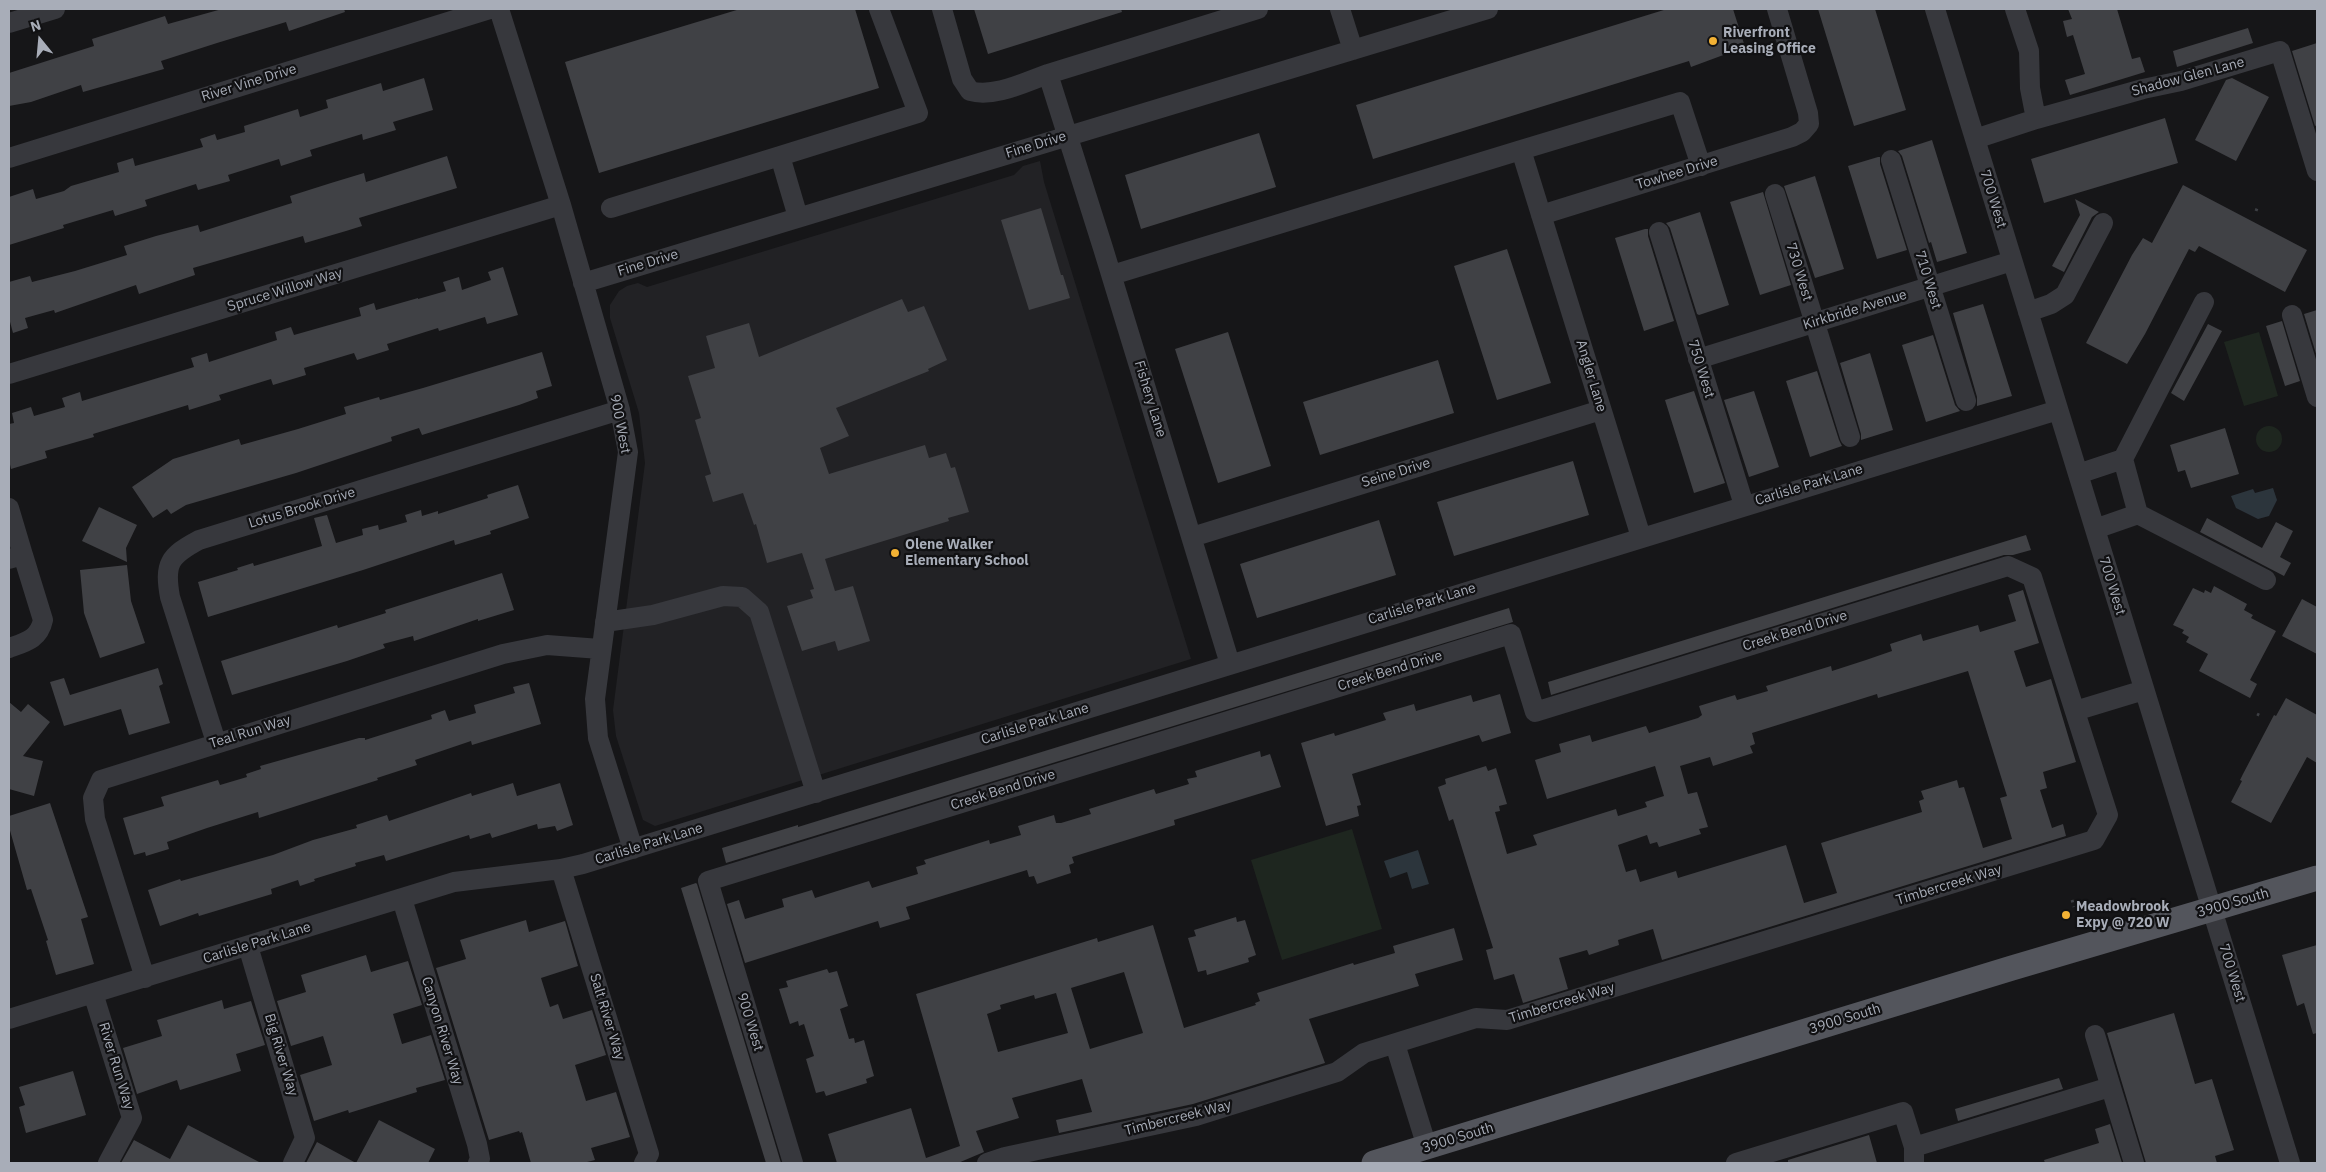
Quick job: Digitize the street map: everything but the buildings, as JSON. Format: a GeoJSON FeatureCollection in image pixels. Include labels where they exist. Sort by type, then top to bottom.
{"type":"FeatureCollection","features":[{"type":"Feature","properties":{"kind":"main road","name":"3900 South"},"geometry":{"type":"LineString","coordinates":[[1374,1163],[2212,908],[2317,878]]}},
{"type":"Feature","properties":{"kind":"street"},"geometry":{"type":"LineString","coordinates":[[9,23],[55,9]]}},
{"type":"Feature","properties":{"kind":"street","name":"River Vine Drive"},"geometry":{"type":"LineString","coordinates":[[9,158],[490,9]]}},
{"type":"Feature","properties":{"kind":"street","name":"900 West"},"geometry":{"type":"LineString","coordinates":[[499,9],[561,205],[620,410],[628,452],[606,622],[600,650],[595,699],[598,738],[634,849]]}},
{"type":"Feature","properties":{"kind":"street"},"geometry":{"type":"LineString","coordinates":[[611,208],[918,113],[879,9]]}},
{"type":"Feature","properties":{"kind":"street"},"geometry":{"type":"LineString","coordinates":[[942,9],[962,79],[970,91],[980,94],[996,91],[1258,9]]}},
{"type":"Feature","properties":{"kind":"street"},"geometry":{"type":"LineString","coordinates":[[1340,9],[1353,50]]}},
{"type":"Feature","properties":{"kind":"street","name":"Fine Drive"},"geometry":{"type":"LineString","coordinates":[[583,283],[1488,9]]}},
{"type":"Feature","properties":{"kind":"street","name":"Towhee Drive"},"geometry":{"type":"LineString","coordinates":[[1541,215],[1792,137],[1809,124],[1804,96],[1777,9]]}},
{"type":"Feature","properties":{"kind":"street","name":"700 West"},"geometry":{"type":"LineString","coordinates":[[1935,9],[2290,1163]]}},
{"type":"Feature","properties":{"kind":"street"},"geometry":{"type":"LineString","coordinates":[[2015,9],[2028,51],[2030,88],[2036,119]]}},
{"type":"Feature","properties":{"kind":"street","name":"Shadow Glen Lane"},"geometry":{"type":"LineString","coordinates":[[1975,139],[2036,119],[2143,89],[2181,81],[2280,51],[2317,171]]}},
{"type":"Feature","properties":{"kind":"street","name":"Fishery Lane"},"geometry":{"type":"LineString","coordinates":[[1048,74],[1112,275],[1230,664]]}},
{"type":"Feature","properties":{"kind":"street"},"geometry":{"type":"LineString","coordinates":[[1112,275],[1680,102],[1701,166]]}},
{"type":"Feature","properties":{"kind":"street","name":"Angler Lane"},"geometry":{"type":"LineString","coordinates":[[1521,150],[1641,537]]}},
{"type":"Feature","properties":{"kind":"street"},"geometry":{"type":"LineString","coordinates":[[780,156],[798,217]]}},
{"type":"Feature","properties":{"kind":"street","name":"710 West"},"geometry":{"type":"LineString","coordinates":[[1891,160],[1966,400]]}},
{"type":"Feature","properties":{"kind":"street","name":"730 West"},"geometry":{"type":"LineString","coordinates":[[1775,194],[1850,437]]}},
{"type":"Feature","properties":{"kind":"street","name":"Spruce Willow Way"},"geometry":{"type":"LineString","coordinates":[[9,374],[561,205]]}},
{"type":"Feature","properties":{"kind":"street"},"geometry":{"type":"LineString","coordinates":[[2028,312],[2065,295],[2103,223]]}},
{"type":"Feature","properties":{"kind":"street","name":"750 West"},"geometry":{"type":"LineString","coordinates":[[1659,232],[1744,505]]}},
{"type":"Feature","properties":{"kind":"street","name":"Kirkbride Avenue"},"geometry":{"type":"LineString","coordinates":[[1698,358],[2012,262]]}},
{"type":"Feature","properties":{"kind":"street"},"geometry":{"type":"LineString","coordinates":[[2204,302],[2122,460],[2138,514],[2266,580]]}},
{"type":"Feature","properties":{"kind":"street"},"geometry":{"type":"LineString","coordinates":[[2292,315],[2317,396]]}},
{"type":"Feature","properties":{"kind":"street","name":"Lotus Brook Drive"},"geometry":{"type":"LineString","coordinates":[[216,742],[169,590],[167,567],[180,550],[199,540],[620,410]]}},
{"type":"Feature","properties":{"kind":"street","name":"Seine Drive"},"geometry":{"type":"LineString","coordinates":[[1192,537],[1601,410]]}},
{"type":"Feature","properties":{"kind":"street","name":"Carlisle Park Lane"},"geometry":{"type":"LineString","coordinates":[[9,1019],[454,882],[562,869],[634,849],[1744,505],[2058,410]]}},
{"type":"Feature","properties":{"kind":"street"},"geometry":{"type":"LineString","coordinates":[[2078,474],[2122,460]]}},
{"type":"Feature","properties":{"kind":"street"},"geometry":{"type":"LineString","coordinates":[[9,508],[16,557],[43,620],[41,630],[34,638],[9,648]]}},
{"type":"Feature","properties":{"kind":"street"},"geometry":{"type":"LineString","coordinates":[[2095,529],[2138,514]]}},
{"type":"Feature","properties":{"kind":"street","name":"Creek Bend Drive"},"geometry":{"type":"LineString","coordinates":[[708,882],[1511,634],[1535,712],[2008,566],[2032,577],[2075,710]]}},
{"type":"Feature","properties":{"kind":"street"},"geometry":{"type":"LineString","coordinates":[[606,622],[653,615],[723,596],[742,597],[759,612],[816,793]]}},
{"type":"Feature","properties":{"kind":"street","name":"Teal Run Way"},"geometry":{"type":"LineString","coordinates":[[145,978],[95,818],[92,798],[101,780],[216,742],[530,646],[564,645],[600,650]]}},
{"type":"Feature","properties":{"kind":"street"},"geometry":{"type":"LineString","coordinates":[[2075,710],[2144,690]]}},
{"type":"Feature","properties":{"kind":"street","name":"Timbercreek Way"},"geometry":{"type":"LineString","coordinates":[[987,1163],[1005,1157],[1196,1116],[1338,1072],[1364,1053],[1476,1018],[1507,1020],[2094,840],[2108,815],[2075,710]]}},
{"type":"Feature","properties":{"kind":"street","name":"Salt River Way"},"geometry":{"type":"LineString","coordinates":[[562,869],[649,1154],[644,1163]]}},
{"type":"Feature","properties":{"kind":"street","name":"900 West"},"geometry":{"type":"LineString","coordinates":[[708,882],[793,1163]]}},
{"type":"Feature","properties":{"kind":"street","name":"Canyon River Way"},"geometry":{"type":"LineString","coordinates":[[402,899],[477,1144],[480,1159],[478,1163]]}},
{"type":"Feature","properties":{"kind":"street","name":"Big River Way"},"geometry":{"type":"LineString","coordinates":[[248,946],[305,1138],[293,1163]]}},
{"type":"Feature","properties":{"kind":"street","name":"River Run Way"},"geometry":{"type":"LineString","coordinates":[[93,993],[132,1118],[108,1163]]}},
{"type":"Feature","properties":{"kind":"street"},"geometry":{"type":"LineString","coordinates":[[2095,1035],[2134,1163]]}},
{"type":"Feature","properties":{"kind":"street"},"geometry":{"type":"LineString","coordinates":[[1395,1044],[1428,1147]]}},
{"type":"Feature","properties":{"kind":"street"},"geometry":{"type":"LineString","coordinates":[[1736,1163],[1903,1112],[1914,1155],[2110,1087]]}},
{"type":"Feature","properties":{"kind":"path"},"geometry":{"type":"LineString","coordinates":[[2256,211],[2258,206]]}},
{"type":"Feature","properties":{"kind":"path"},"geometry":{"type":"LineString","coordinates":[[2257,714],[2262,716]]}},
{"type":"Feature","properties":{"kind":"path"},"geometry":{"type":"LineString","coordinates":[[2072,900],[2074,907]]}},
{"type":"Feature","properties":{"kind":"shaded area","name":"Olene Walker Elementary School"},"geometry":{"type":"Polygon","coordinates":[[[1040,161],[1044,182],[1191,659],[655,826],[643,820],[616,736],[613,710],[645,463],[639,413],[610,318],[610,305],[619,291],[627,286],[638,283],[647,287],[1014,175],[1023,166],[1040,161]]]}},
{"type":"Feature","properties":{"kind":"shaded area"},"geometry":{"type":"Polygon","coordinates":[[[2259,332],[2278,396],[2244,406],[2224,342],[2259,332]]]}},
{"type":"Feature","properties":{"kind":"shaded area"},"geometry":{"type":"Polygon","coordinates":[[[2269,426],[2278,430],[2282,439],[2278,448],[2269,452],[2260,448],[2256,439],[2260,430],[2269,426]]]}},
{"type":"Feature","properties":{"kind":"shaded area"},"geometry":{"type":"Polygon","coordinates":[[[2273,488],[2277,500],[2269,516],[2258,519],[2236,508],[2231,496],[2253,489],[2255,493],[2273,488]]]}},
{"type":"Feature","properties":{"kind":"shaded area"},"geometry":{"type":"Polygon","coordinates":[[[1352,829],[1382,929],[1282,960],[1251,860],[1352,829]]]}},
{"type":"Feature","properties":{"kind":"shaded area"},"geometry":{"type":"Polygon","coordinates":[[[1418,850],[1429,884],[1412,889],[1407,872],[1390,878],[1384,861],[1418,850]]]}},
{"type":"Feature","properties":{"kind":"place","name":"Riverfront Leasing Office"},"geometry":{"type":"Point","coordinates":[1713,41]}},
{"type":"Feature","properties":{"kind":"place","name":"Olene Walker Elementary School"},"geometry":{"type":"Point","coordinates":[895,553]}},
{"type":"Feature","properties":{"kind":"place","name":"Meadowbrook Expy @ 720 W"},"geometry":{"type":"Point","coordinates":[2066,915]}}]}
